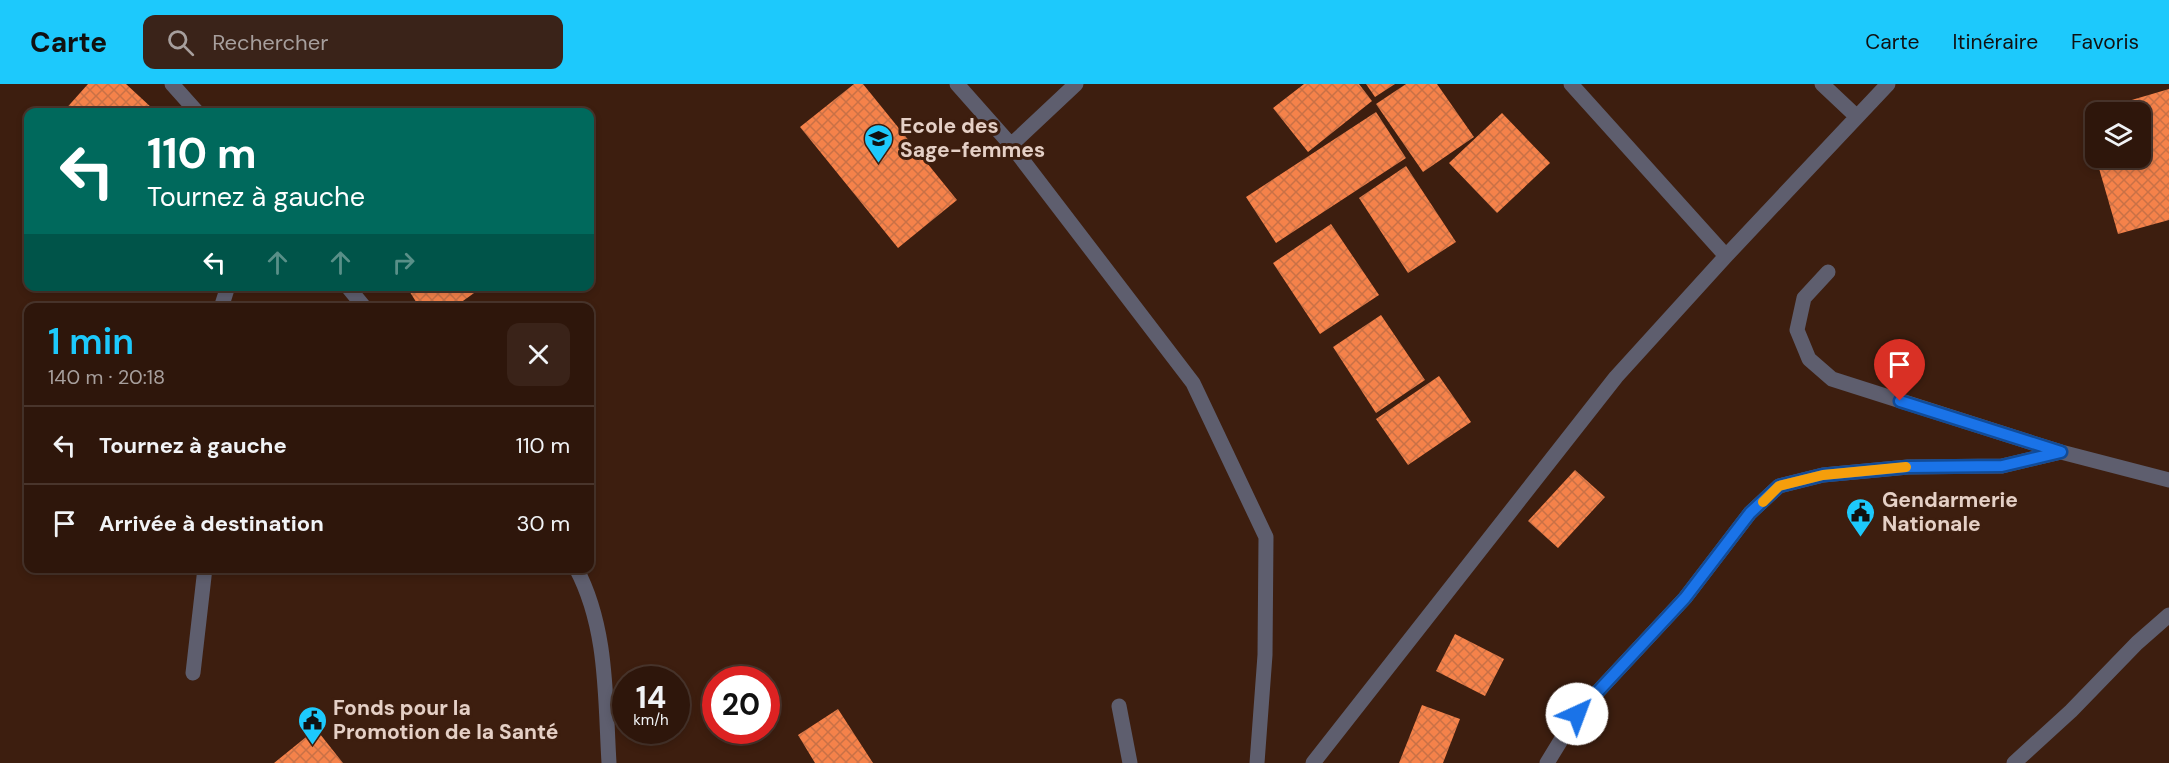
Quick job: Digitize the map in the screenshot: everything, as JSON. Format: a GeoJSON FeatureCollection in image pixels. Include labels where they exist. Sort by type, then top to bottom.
{"type":"FeatureCollection","features":[{"type":"Feature","properties":{"kind":"street"},"geometry":{"type":"LineString","coordinates":[[172,84],[193,108]]}},
{"type":"Feature","properties":{"kind":"street"},"geometry":{"type":"LineString","coordinates":[[957,84],[1011,144],[1192,383],[1266,537],[1265,654],[1257,763]]}},
{"type":"Feature","properties":{"kind":"street"},"geometry":{"type":"LineString","coordinates":[[1011,144],[1076,84]]}},
{"type":"Feature","properties":{"kind":"street"},"geometry":{"type":"LineString","coordinates":[[1571,84],[1726,256]]}},
{"type":"Feature","properties":{"kind":"street"},"geometry":{"type":"LineString","coordinates":[[1822,84],[1856,116]]}},
{"type":"Feature","properties":{"kind":"street"},"geometry":{"type":"LineString","coordinates":[[1312,763],[1616,377],[1888,84]]}},
{"type":"Feature","properties":{"kind":"street"},"geometry":{"type":"LineString","coordinates":[[1828,272],[1804,298],[1797,330],[1809,359],[1832,379],[2061,452],[2169,480]]}},
{"type":"Feature","properties":{"kind":"street"},"geometry":{"type":"LineString","coordinates":[[351,291],[361,303]]}},
{"type":"Feature","properties":{"kind":"street"},"geometry":{"type":"LineString","coordinates":[[1547,763],[1577,714],[1685,598],[1750,513],[1779,486],[1823,475],[1908,467],[2002,466],[2061,452]]}},
{"type":"Feature","properties":{"kind":"street"},"geometry":{"type":"LineString","coordinates":[[193,674],[204,573]]}},
{"type":"Feature","properties":{"kind":"street"},"geometry":{"type":"LineString","coordinates":[[579,573],[587,589],[603,651],[609,763]]}},
{"type":"Feature","properties":{"kind":"street"},"geometry":{"type":"LineString","coordinates":[[2014,763],[2071,711],[2137,643],[2169,615]]}},
{"type":"Feature","properties":{"kind":"street"},"geometry":{"type":"LineString","coordinates":[[1119,706],[1130,763]]}},
{"type":"Feature","properties":{"kind":"building"},"geometry":{"type":"Polygon","coordinates":[[[88,84],[126,84],[152,108],[67,108],[88,84]]]}},
{"type":"Feature","properties":{"kind":"building","name":"Ecole des Sage-femmes"},"geometry":{"type":"Polygon","coordinates":[[[854,84],[863,84],[957,200],[898,248],[800,127],[854,84]]]}},
{"type":"Feature","properties":{"kind":"building"},"geometry":{"type":"Polygon","coordinates":[[[1304,84],[1359,84],[1372,101],[1308,152],[1273,108],[1304,84]]]}},
{"type":"Feature","properties":{"kind":"building"},"geometry":{"type":"Polygon","coordinates":[[[1366,84],[1395,84],[1375,97],[1366,84]]]}},
{"type":"Feature","properties":{"kind":"building"},"geometry":{"type":"Polygon","coordinates":[[[1406,84],[1437,84],[1474,137],[1423,172],[1376,104],[1406,84]]]}},
{"type":"Feature","properties":{"kind":"building"},"geometry":{"type":"Polygon","coordinates":[[[2169,89],[2169,220],[2118,234],[2099,168],[2151,168],[2151,102],[2125,102],[2169,89]]]}},
{"type":"Feature","properties":{"kind":"building"},"geometry":{"type":"Polygon","coordinates":[[[1376,112],[1406,158],[1276,243],[1246,197],[1376,112]]]}},
{"type":"Feature","properties":{"kind":"building"},"geometry":{"type":"Polygon","coordinates":[[[1502,113],[1550,163],[1497,213],[1449,163],[1502,113]]]}},
{"type":"Feature","properties":{"kind":"building"},"geometry":{"type":"Polygon","coordinates":[[[1406,166],[1456,242],[1408,273],[1359,198],[1406,166]]]}},
{"type":"Feature","properties":{"kind":"building"},"geometry":{"type":"Polygon","coordinates":[[[1331,224],[1379,295],[1320,334],[1273,263],[1331,224]]]}},
{"type":"Feature","properties":{"kind":"building"},"geometry":{"type":"Polygon","coordinates":[[[409,291],[477,291],[460,303],[417,303],[409,291]]]}},
{"type":"Feature","properties":{"kind":"building"},"geometry":{"type":"Polygon","coordinates":[[[1381,315],[1425,380],[1376,413],[1333,347],[1381,315]]]}},
{"type":"Feature","properties":{"kind":"building"},"geometry":{"type":"Polygon","coordinates":[[[1439,376],[1471,422],[1408,465],[1376,419],[1439,376]]]}},
{"type":"Feature","properties":{"kind":"building"},"geometry":{"type":"Polygon","coordinates":[[[1575,470],[1605,497],[1558,548],[1528,521],[1575,470]]]}},
{"type":"Feature","properties":{"kind":"building"},"geometry":{"type":"Polygon","coordinates":[[[1455,634],[1504,659],[1485,696],[1436,671],[1455,634]]]}},
{"type":"Feature","properties":{"kind":"building"},"geometry":{"type":"Polygon","coordinates":[[[1422,705],[1460,719],[1443,763],[1399,763],[1422,705]]]}},
{"type":"Feature","properties":{"kind":"building"},"geometry":{"type":"Polygon","coordinates":[[[838,709],[873,763],[815,763],[798,735],[838,709]]]}},
{"type":"Feature","properties":{"kind":"building","name":"Fonds pour la Promotion de la Santé"},"geometry":{"type":"Polygon","coordinates":[[[316,729],[343,763],[274,763],[316,729]]]}},
{"type":"Feature","properties":{"kind":"slow traffic"},"geometry":{"type":"LineString","coordinates":[[1763,502],[1779,486],[1823,475],[1906,467]]}},
{"type":"Feature","properties":{"kind":"place","name":"Ecole des Sage-femmes"},"geometry":{"type":"Point","coordinates":[879,164]}},
{"type":"Feature","properties":{"kind":"place","name":"Gendarmerie Nationale"},"geometry":{"type":"Point","coordinates":[1861,538]}},
{"type":"Feature","properties":{"kind":"place","name":"Fonds pour la Promotion de la Santé"},"geometry":{"type":"Point","coordinates":[312,746]}},
{"type":"Feature","properties":{"kind":"route"},"geometry":{"type":"LineString","coordinates":[[1577,714],[1685,598],[1750,513],[1779,486],[1823,475],[1908,467],[2002,466],[2061,452],[1900,401]]}}]}
